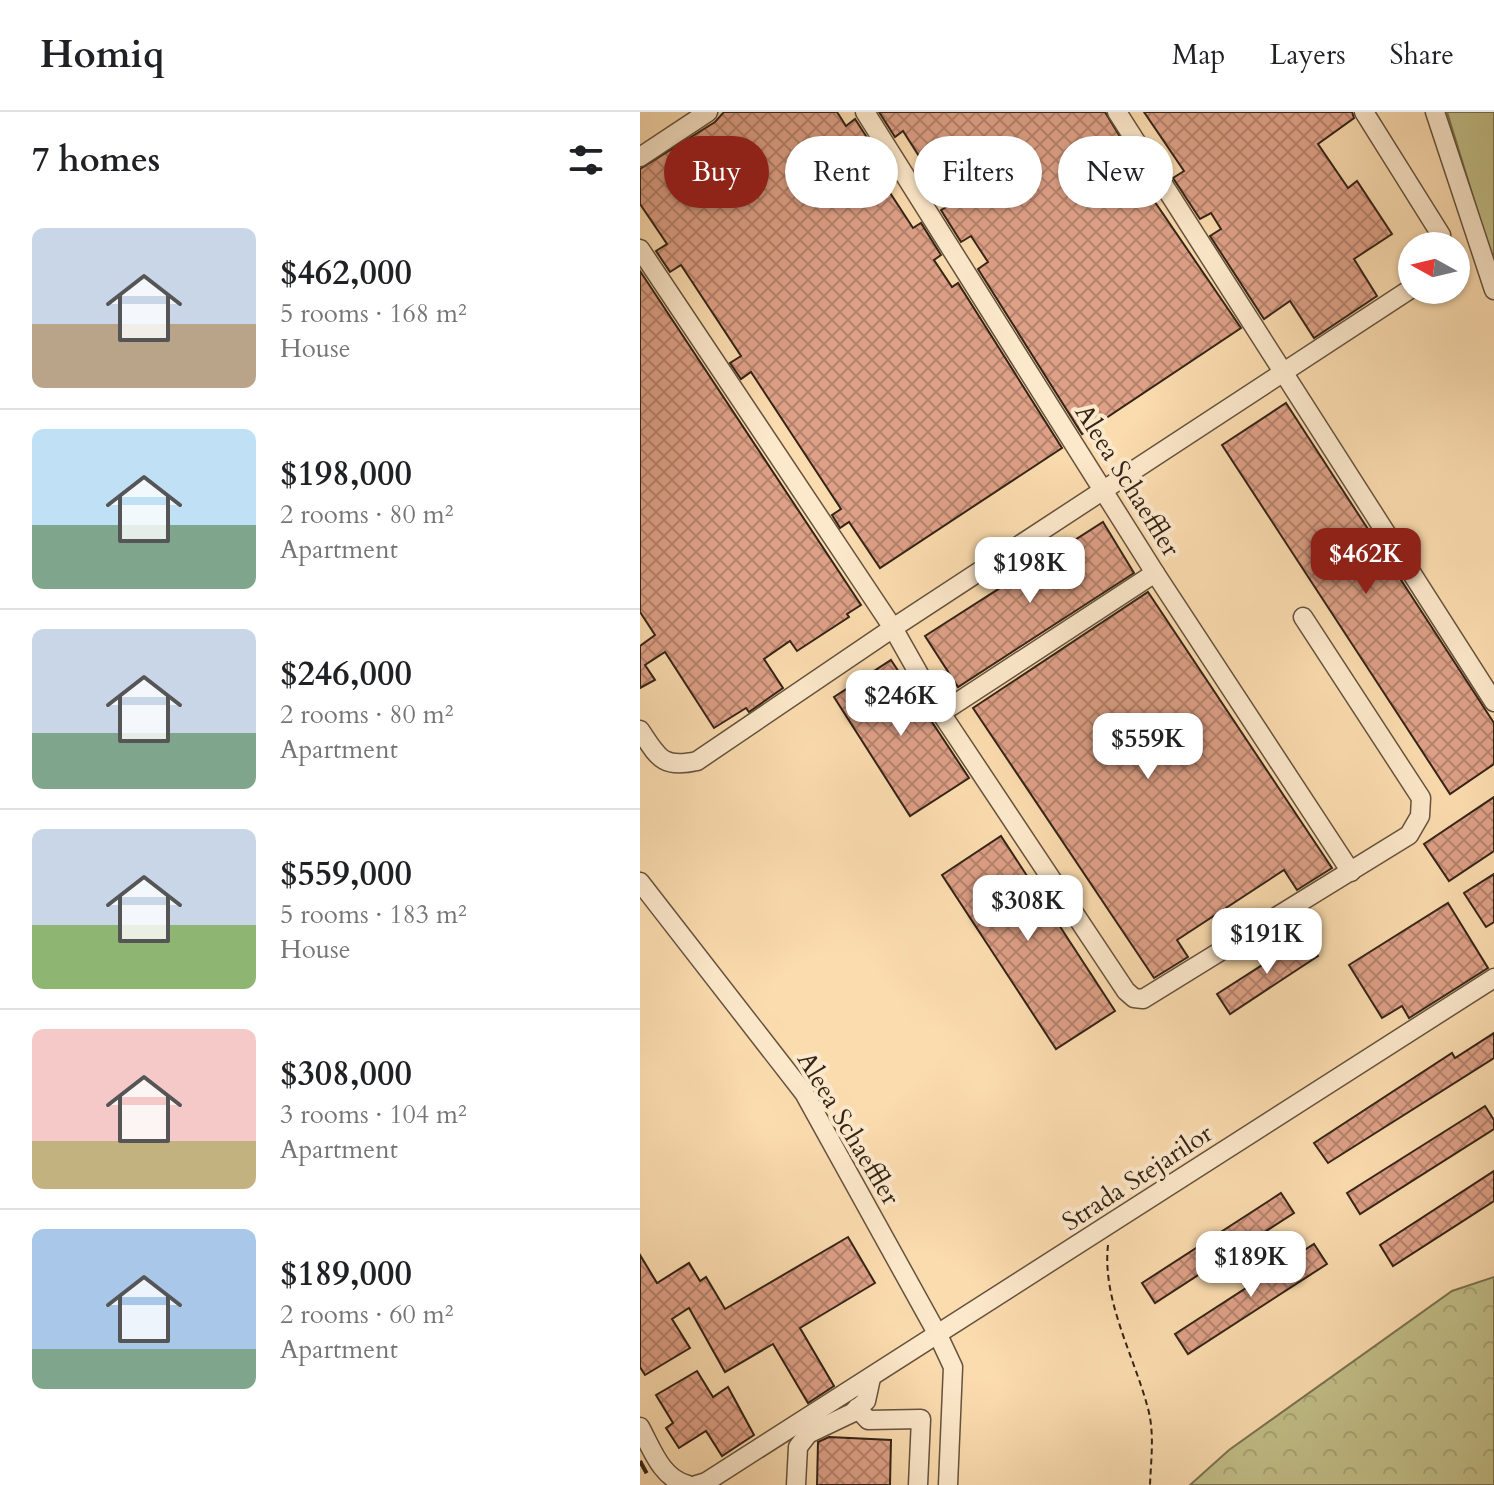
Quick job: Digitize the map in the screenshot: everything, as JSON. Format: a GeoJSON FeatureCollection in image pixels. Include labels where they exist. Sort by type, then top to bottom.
{"type":"FeatureCollection","features":[{"type":"Feature","properties":{"kind":"street"},"geometry":{"type":"LineString","coordinates":[[640,157],[708,112]]}},
{"type":"Feature","properties":{"kind":"street","name":"Aleea Schaeffler"},"geometry":{"type":"LineString","coordinates":[[865,112],[1155,573],[1351,872]]}},
{"type":"Feature","properties":{"kind":"street"},"geometry":{"type":"LineString","coordinates":[[1117,112],[1494,702]]}},
{"type":"Feature","properties":{"kind":"street"},"geometry":{"type":"LineString","coordinates":[[1364,112],[1439,232]]}},
{"type":"Feature","properties":{"kind":"street"},"geometry":{"type":"LineString","coordinates":[[1435,112],[1494,290]]}},
{"type":"Feature","properties":{"kind":"street"},"geometry":{"type":"LineString","coordinates":[[640,249],[893,628],[941,713],[1126,991],[1134,998],[1150,996],[1351,872],[1409,835],[1420,816],[1421,798],[1303,617]]}},
{"type":"Feature","properties":{"kind":"street"},"geometry":{"type":"LineString","coordinates":[[640,730],[664,762],[678,765],[697,761],[893,628],[1398,297]]}},
{"type":"Feature","properties":{"kind":"street"},"geometry":{"type":"LineString","coordinates":[[941,713],[1155,573]]}},
{"type":"Feature","properties":{"kind":"street","name":"Aleea Schaeffler"},"geometry":{"type":"LineString","coordinates":[[640,882],[804,1093],[938,1335]]}},
{"type":"Feature","properties":{"kind":"street","name":"Strada Stejarilor"},"geometry":{"type":"LineString","coordinates":[[696,1485],[706,1482],[871,1378],[1494,978]]}},
{"type":"Feature","properties":{"kind":"street"},"geometry":{"type":"LineString","coordinates":[[938,1335],[953,1367],[948,1485]]}},
{"type":"Feature","properties":{"kind":"street"},"geometry":{"type":"LineString","coordinates":[[796,1485],[798,1447],[808,1434],[866,1401],[871,1378]]}},
{"type":"Feature","properties":{"kind":"street"},"geometry":{"type":"LineString","coordinates":[[857,1408],[868,1420],[921,1419],[918,1485]]}},
{"type":"Feature","properties":{"kind":"street"},"geometry":{"type":"LineString","coordinates":[[640,1427],[665,1472],[674,1480],[688,1485]]}},
{"type":"Feature","properties":{"kind":"path"},"geometry":{"type":"LineString","coordinates":[[1110,1225],[1106,1258],[1118,1318],[1152,1428],[1150,1485]]}},
{"type":"Feature","properties":{"kind":"green space"},"geometry":{"type":"Polygon","coordinates":[[[1447,112],[1494,112],[1494,265],[1447,112]]]}},
{"type":"Feature","properties":{"kind":"green space"},"geometry":{"type":"Polygon","coordinates":[[[1494,1277],[1494,1485],[1190,1485],[1229,1450],[1452,1291],[1494,1277]]]}},
{"type":"Feature","properties":{"kind":"building"},"geometry":{"type":"Polygon","coordinates":[[[724,112],[837,112],[846,126],[855,119],[866,136],[785,136],[785,208],[898,208],[898,205],[913,228],[921,223],[941,255],[934,260],[952,287],[958,283],[1062,448],[880,568],[849,522],[840,528],[832,515],[841,509],[751,372],[741,379],[730,363],[741,356],[681,265],[670,272],[656,251],[667,244],[640,204],[640,169],[664,154],[664,208],[769,208],[769,136],[693,136],[715,122],[724,112]]]}},
{"type":"Feature","properties":{"kind":"building"},"geometry":{"type":"Polygon","coordinates":[[[879,112],[1105,112],[1120,136],[1058,136],[1058,208],[1159,208],[1241,328],[1082,434],[978,269],[988,262],[971,236],[961,242],[941,210],[1042,208],[1042,136],[914,136],[914,148],[903,131],[894,136],[879,112]]]}},
{"type":"Feature","properties":{"kind":"building"},"geometry":{"type":"Polygon","coordinates":[[[1144,112],[1352,112],[1354,118],[1318,144],[1348,188],[1357,181],[1392,234],[1354,259],[1377,296],[1314,338],[1290,301],[1264,319],[1210,236],[1221,229],[1211,213],[1200,219],[1173,178],[1184,171],[1173,155],[1173,136],[1160,136],[1144,112]]]}},
{"type":"Feature","properties":{"kind":"building"},"geometry":{"type":"Polygon","coordinates":[[[640,271],[861,605],[847,614],[849,617],[797,651],[790,641],[764,659],[783,688],[749,712],[746,708],[714,728],[665,652],[645,665],[655,680],[640,688],[640,646],[655,635],[640,612],[640,271]]]}},
{"type":"Feature","properties":{"kind":"building"},"geometry":{"type":"Polygon","coordinates":[[[1286,403],[1494,723],[1494,764],[1450,794],[1222,445],[1286,403]]]}},
{"type":"Feature","properties":{"kind":"building"},"geometry":{"type":"Polygon","coordinates":[[[1103,522],[1134,573],[958,687],[925,636],[1103,522]]]}},
{"type":"Feature","properties":{"kind":"building"},"geometry":{"type":"Polygon","coordinates":[[[1148,592],[1332,868],[1297,890],[1284,870],[1177,940],[1188,957],[1154,978],[973,708],[1148,592]]]}},
{"type":"Feature","properties":{"kind":"building"},"geometry":{"type":"Polygon","coordinates":[[[891,660],[969,778],[910,816],[834,697],[891,660]]]}},
{"type":"Feature","properties":{"kind":"building"},"geometry":{"type":"Polygon","coordinates":[[[1494,797],[1494,851],[1449,881],[1424,844],[1494,797]]]}},
{"type":"Feature","properties":{"kind":"building"},"geometry":{"type":"Polygon","coordinates":[[[1001,836],[1115,1011],[1056,1049],[942,875],[1001,836]]]}},
{"type":"Feature","properties":{"kind":"building"},"geometry":{"type":"Polygon","coordinates":[[[1494,874],[1494,922],[1486,927],[1464,893],[1494,874]]]}},
{"type":"Feature","properties":{"kind":"building"},"geometry":{"type":"Polygon","coordinates":[[[1448,903],[1488,968],[1409,1018],[1402,1006],[1382,1018],[1349,965],[1448,903]]]}},
{"type":"Feature","properties":{"kind":"building"},"geometry":{"type":"Polygon","coordinates":[[[1306,937],[1318,956],[1230,1014],[1217,994],[1306,937]]]}},
{"type":"Feature","properties":{"kind":"building"},"geometry":{"type":"Polygon","coordinates":[[[1494,1033],[1494,1058],[1328,1163],[1314,1143],[1452,1053],[1455,1058],[1494,1033]]]}},
{"type":"Feature","properties":{"kind":"building"},"geometry":{"type":"Polygon","coordinates":[[[1485,1106],[1494,1120],[1494,1129],[1360,1214],[1347,1193],[1485,1106]]]}},
{"type":"Feature","properties":{"kind":"building"},"geometry":{"type":"Polygon","coordinates":[[[1494,1171],[1494,1201],[1393,1266],[1380,1245],[1494,1171]]]}},
{"type":"Feature","properties":{"kind":"building"},"geometry":{"type":"Polygon","coordinates":[[[1281,1193],[1294,1213],[1155,1303],[1142,1283],[1281,1193]]]}},
{"type":"Feature","properties":{"kind":"building"},"geometry":{"type":"Polygon","coordinates":[[[848,1237],[875,1283],[800,1328],[834,1386],[808,1403],[773,1344],[725,1372],[689,1308],[672,1319],[690,1348],[645,1375],[640,1367],[640,1255],[657,1283],[689,1263],[700,1281],[706,1277],[725,1309],[848,1237]]]}},
{"type":"Feature","properties":{"kind":"building"},"geometry":{"type":"Polygon","coordinates":[[[1314,1244],[1327,1264],[1188,1354],[1175,1334],[1314,1244]]]}},
{"type":"Feature","properties":{"kind":"building"},"geometry":{"type":"Polygon","coordinates":[[[697,1371],[713,1397],[728,1387],[754,1435],[722,1456],[706,1431],[679,1448],[666,1428],[673,1423],[656,1395],[697,1371]]]}},
{"type":"Feature","properties":{"kind":"building"},"geometry":{"type":"Polygon","coordinates":[[[829,1437],[891,1440],[890,1485],[817,1485],[818,1442],[829,1437]]]}},
{"type":"Feature","properties":{"kind":"railway"},"geometry":{"type":"LineString","coordinates":[[640,1461],[653,1485]]}}]}
